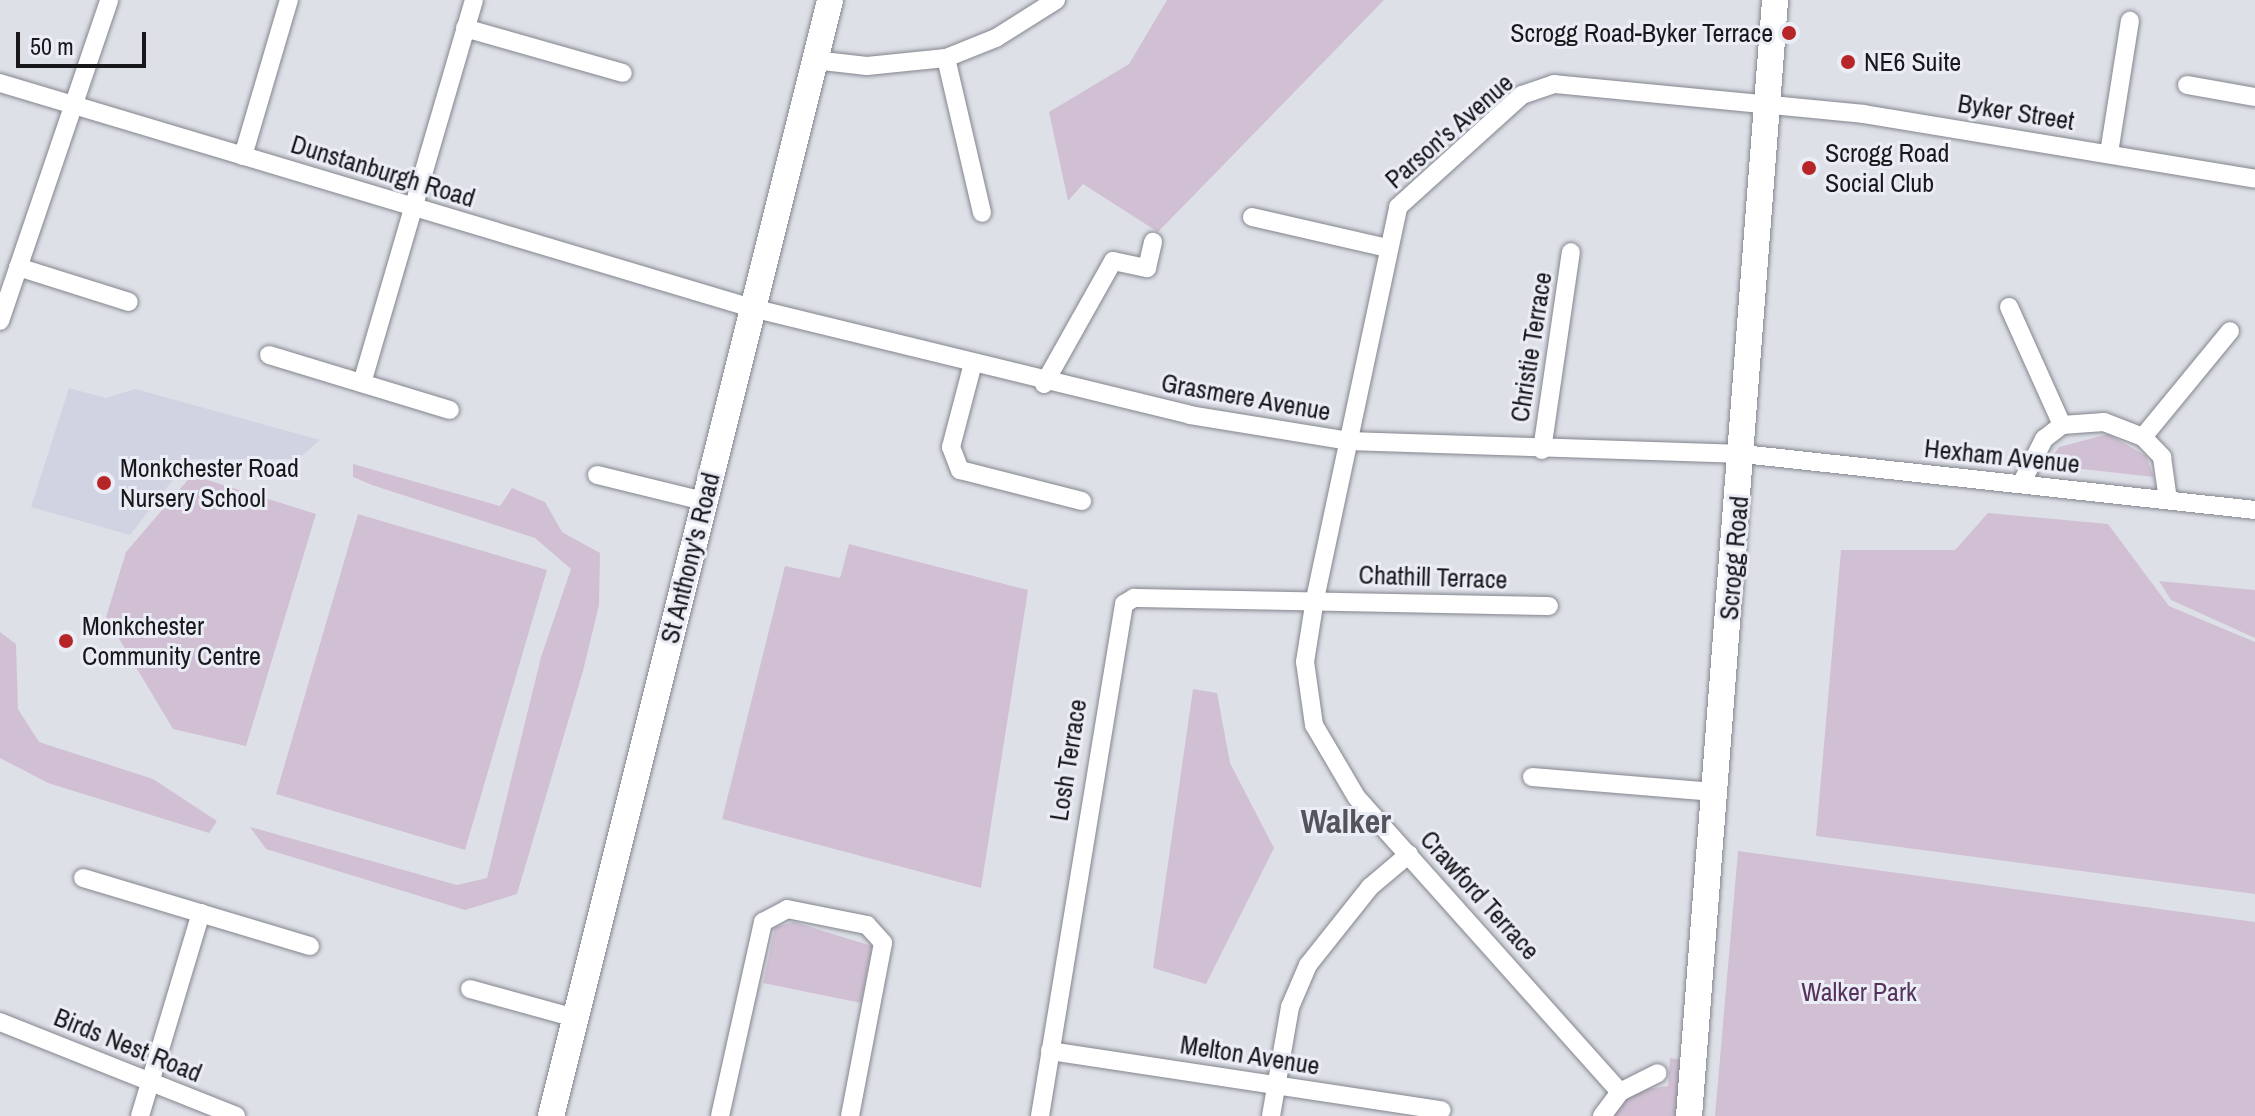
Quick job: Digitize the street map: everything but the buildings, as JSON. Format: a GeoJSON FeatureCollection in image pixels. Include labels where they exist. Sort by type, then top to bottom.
{"type":"FeatureCollection","features":[{"type":"Feature","properties":{"kind":"street"},"geometry":{"type":"LineString","coordinates":[[0,321],[109,0]]}},
{"type":"Feature","properties":{"kind":"street"},"geometry":{"type":"LineString","coordinates":[[243,156],[289,0]]}},
{"type":"Feature","properties":{"kind":"street"},"geometry":{"type":"LineString","coordinates":[[362,383],[474,0]]}},
{"type":"Feature","properties":{"kind":"street","name":"St Anthony's Road"},"geometry":{"type":"LineString","coordinates":[[551,1116],[830,0]]}},
{"type":"Feature","properties":{"kind":"street"},"geometry":{"type":"LineString","coordinates":[[814,60],[867,66],[946,58],[996,38],[1056,0]]}},
{"type":"Feature","properties":{"kind":"street","name":"Scrogg Road"},"geometry":{"type":"LineString","coordinates":[[1689,1116],[1743,454],[1775,0]]}},
{"type":"Feature","properties":{"kind":"street"},"geometry":{"type":"LineString","coordinates":[[2109,153],[2130,21]]}},
{"type":"Feature","properties":{"kind":"street"},"geometry":{"type":"LineString","coordinates":[[465,28],[623,73]]}},
{"type":"Feature","properties":{"kind":"street"},"geometry":{"type":"LineString","coordinates":[[946,58],[982,213]]}},
{"type":"Feature","properties":{"kind":"street","name":"Dunstanburgh Road"},"geometry":{"type":"LineString","coordinates":[[0,83],[752,308]]}},
{"type":"Feature","properties":{"kind":"street","name":"Parson's Avenue"},"geometry":{"type":"LineString","coordinates":[[1349,441],[1398,207],[1533,91],[1584,83],[1769,104]]}},
{"type":"Feature","properties":{"kind":"street"},"geometry":{"type":"LineString","coordinates":[[2187,85],[2255,97]]}},
{"type":"Feature","properties":{"kind":"street","name":"Byker Street"},"geometry":{"type":"LineString","coordinates":[[1769,104],[2109,153],[2255,179]]}},
{"type":"Feature","properties":{"kind":"street"},"geometry":{"type":"LineString","coordinates":[[1252,217],[1387,248]]}},
{"type":"Feature","properties":{"kind":"street"},"geometry":{"type":"LineString","coordinates":[[1044,384],[1113,261],[1147,268],[1153,242]]}},
{"type":"Feature","properties":{"kind":"street","name":"Christie Terrace"},"geometry":{"type":"LineString","coordinates":[[1542,450],[1571,252]]}},
{"type":"Feature","properties":{"kind":"street"},"geometry":{"type":"LineString","coordinates":[[18,267],[129,302]]}},
{"type":"Feature","properties":{"kind":"street"},"geometry":{"type":"LineString","coordinates":[[2009,307],[2062,425]]}},
{"type":"Feature","properties":{"kind":"street","name":"Grasmere Avenue"},"geometry":{"type":"LineString","coordinates":[[752,308],[1044,384],[1349,441],[1542,450],[1743,454]]}},
{"type":"Feature","properties":{"kind":"street"},"geometry":{"type":"LineString","coordinates":[[2143,437],[2230,331]]}},
{"type":"Feature","properties":{"kind":"street"},"geometry":{"type":"LineString","coordinates":[[269,355],[450,410]]}},
{"type":"Feature","properties":{"kind":"street"},"geometry":{"type":"LineString","coordinates":[[972,367],[951,447],[960,470],[1082,501]]}},
{"type":"Feature","properties":{"kind":"street"},"geometry":{"type":"LineString","coordinates":[[2021,484],[2030,456],[2062,425],[2104,422],[2143,437],[2162,457],[2168,500]]}},
{"type":"Feature","properties":{"kind":"street","name":"Crawford Terrace"},"geometry":{"type":"LineString","coordinates":[[1349,441],[1315,599],[1305,662],[1314,725],[1333,766],[1620,1092]]}},
{"type":"Feature","properties":{"kind":"street","name":"Hexham Avenue"},"geometry":{"type":"LineString","coordinates":[[1743,454],[2255,510]]}},
{"type":"Feature","properties":{"kind":"street"},"geometry":{"type":"LineString","coordinates":[[597,475],[704,501]]}},
{"type":"Feature","properties":{"kind":"street","name":"Losh Terrace"},"geometry":{"type":"LineString","coordinates":[[1040,1116],[1118,615],[1134,598],[1315,599]]}},
{"type":"Feature","properties":{"kind":"street","name":"Chathill Terrace"},"geometry":{"type":"LineString","coordinates":[[1315,599],[1549,606]]}},
{"type":"Feature","properties":{"kind":"street"},"geometry":{"type":"LineString","coordinates":[[1532,777],[1714,792]]}},
{"type":"Feature","properties":{"kind":"street"},"geometry":{"type":"LineString","coordinates":[[1271,1116],[1290,1007],[1308,965],[1370,887],[1409,854]]}},
{"type":"Feature","properties":{"kind":"street"},"geometry":{"type":"LineString","coordinates":[[83,878],[310,946]]}},
{"type":"Feature","properties":{"kind":"street"},"geometry":{"type":"LineString","coordinates":[[720,1116],[763,922],[787,909],[867,925],[883,943],[850,1116]]}},
{"type":"Feature","properties":{"kind":"street"},"geometry":{"type":"LineString","coordinates":[[140,1116],[201,913]]}},
{"type":"Feature","properties":{"kind":"street"},"geometry":{"type":"LineString","coordinates":[[470,989],[575,1018]]}},
{"type":"Feature","properties":{"kind":"street","name":"Birds Nest Road"},"geometry":{"type":"LineString","coordinates":[[0,1022],[236,1116]]}},
{"type":"Feature","properties":{"kind":"street","name":"Melton Avenue"},"geometry":{"type":"LineString","coordinates":[[1050,1051],[1442,1110]]}},
{"type":"Feature","properties":{"kind":"street"},"geometry":{"type":"LineString","coordinates":[[1602,1116],[1620,1092],[1658,1073]]}},
{"type":"Feature","properties":{"kind":"shaded area","name":"Monkchester Road Nursery School"},"geometry":{"type":"Polygon","coordinates":[[[69,388],[106,398],[135,389],[320,440],[298,459],[189,459],[130,535],[31,507],[69,388]]]}},
{"type":"Feature","properties":{"kind":"green space"},"geometry":{"type":"Polygon","coordinates":[[[1167,0],[1384,0],[1158,232],[1083,184],[1068,201],[1049,112],[1129,64],[1167,0]]]}},
{"type":"Feature","properties":{"kind":"green space"},"geometry":{"type":"Polygon","coordinates":[[[2108,434],[2146,456],[2154,477],[2046,465],[2059,447],[2108,434]]]}},
{"type":"Feature","properties":{"kind":"green space"},"geometry":{"type":"Polygon","coordinates":[[[353,464],[500,506],[512,488],[545,502],[562,532],[600,553],[599,605],[583,671],[517,894],[465,910],[266,849],[250,827],[457,885],[487,878],[541,657],[571,569],[535,538],[372,485],[353,477],[353,464]]]}},
{"type":"Feature","properties":{"kind":"green space"},"geometry":{"type":"Polygon","coordinates":[[[192,475],[316,514],[246,746],[173,729],[106,617],[126,552],[192,475]]]}},
{"type":"Feature","properties":{"kind":"green space"},"geometry":{"type":"Polygon","coordinates":[[[1988,513],[2108,524],[2169,606],[2255,642],[2255,894],[1816,836],[1841,550],[1955,550],[1988,513]]]}},
{"type":"Feature","properties":{"kind":"green space"},"geometry":{"type":"Polygon","coordinates":[[[358,514],[547,570],[465,850],[276,794],[358,514]]]}},
{"type":"Feature","properties":{"kind":"green space"},"geometry":{"type":"Polygon","coordinates":[[[849,544],[1028,590],[981,888],[722,819],[785,566],[840,578],[849,544]]]}},
{"type":"Feature","properties":{"kind":"green space"},"geometry":{"type":"Polygon","coordinates":[[[2159,581],[2255,590],[2255,638],[2171,600],[2159,581]]]}},
{"type":"Feature","properties":{"kind":"green space"},"geometry":{"type":"Polygon","coordinates":[[[0,632],[16,644],[18,709],[39,742],[153,779],[217,821],[209,833],[48,783],[0,758],[0,632]]]}},
{"type":"Feature","properties":{"kind":"green space"},"geometry":{"type":"Polygon","coordinates":[[[1193,689],[1217,693],[1230,763],[1274,848],[1206,984],[1153,968],[1193,689]]]}},
{"type":"Feature","properties":{"kind":"green space","name":"Walker Park"},"geometry":{"type":"Polygon","coordinates":[[[1738,851],[2255,922],[2255,1116],[1715,1116],[1738,851]]]}},
{"type":"Feature","properties":{"kind":"green space"},"geometry":{"type":"Polygon","coordinates":[[[794,922],[872,946],[861,1003],[763,983],[775,927],[794,922]]]}},
{"type":"Feature","properties":{"kind":"green space"},"geometry":{"type":"Polygon","coordinates":[[[1670,1058],[1681,1060],[1678,1116],[1613,1116],[1631,1091],[1668,1086],[1670,1058]]]}},
{"type":"Feature","properties":{"kind":"place","name":"Scrogg Road-Byker Terrace"},"geometry":{"type":"Point","coordinates":[1789,33]}},
{"type":"Feature","properties":{"kind":"place","name":"NE6 Suite"},"geometry":{"type":"Point","coordinates":[1848,62]}},
{"type":"Feature","properties":{"kind":"place","name":"Scrogg Road Social Club"},"geometry":{"type":"Point","coordinates":[1809,168]}},
{"type":"Feature","properties":{"kind":"place","name":"Monkchester Road Nursery School"},"geometry":{"type":"Point","coordinates":[104,483]}},
{"type":"Feature","properties":{"kind":"place","name":"Monkchester Community Centre"},"geometry":{"type":"Point","coordinates":[66,641]}},
{"type":"Feature","properties":{"kind":"district","name":"Walker"},"geometry":{"type":"Point","coordinates":[1346,822]}}]}
